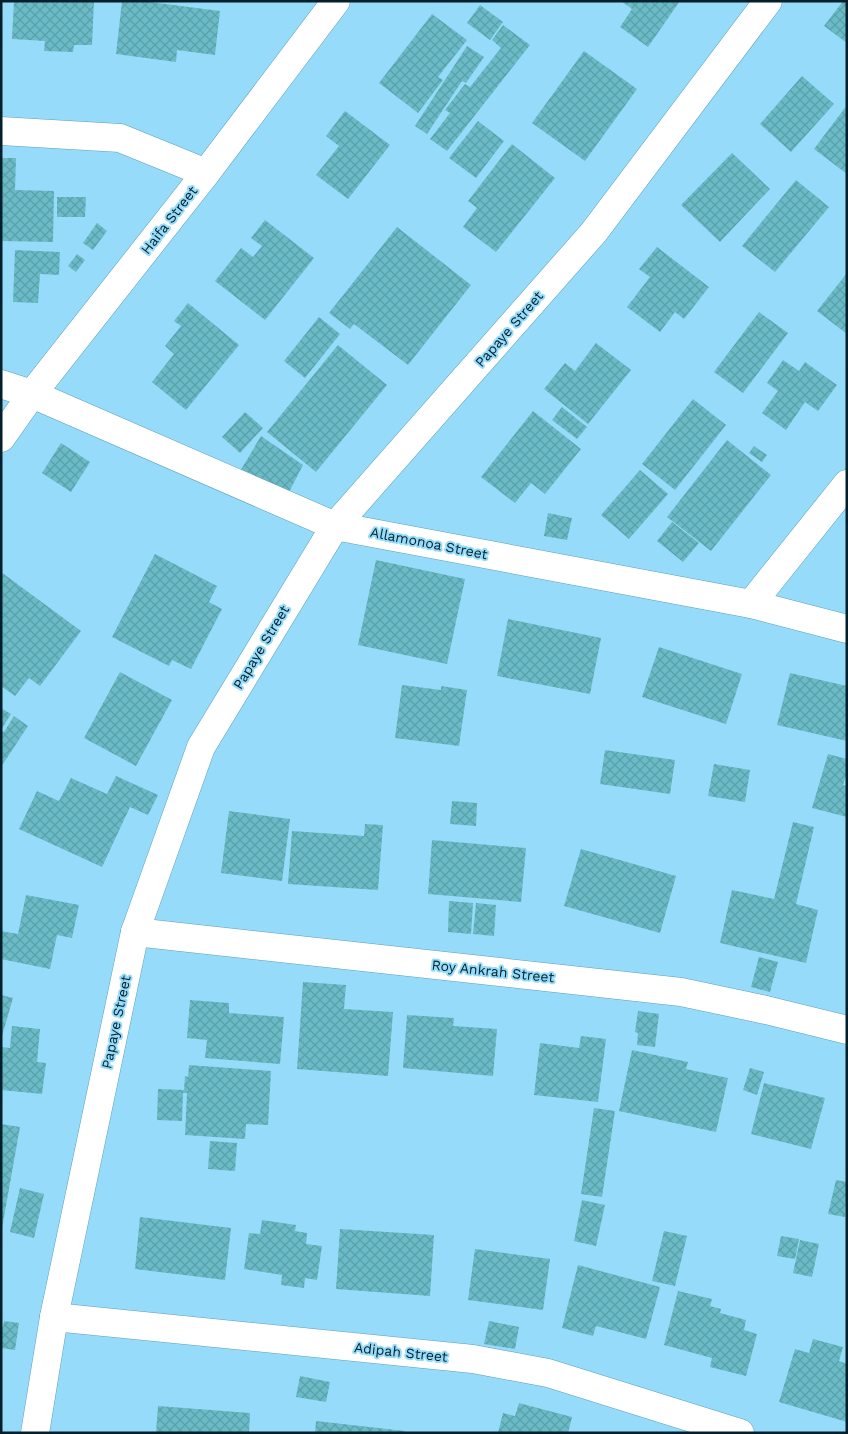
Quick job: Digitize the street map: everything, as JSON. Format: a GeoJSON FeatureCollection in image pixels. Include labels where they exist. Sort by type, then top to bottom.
{"type":"FeatureCollection","features":[{"type":"Feature","properties":{"kind":"street","name":"Haifa Street"},"geometry":{"type":"LineString","coordinates":[[1,438],[32,394],[206,172],[336,1]]}},
{"type":"Feature","properties":{"kind":"street","name":"Papaye Street"},"geometry":{"type":"LineString","coordinates":[[35,1433],[54,1317],[135,932],[201,747],[335,526],[594,232],[768,1]]}},
{"type":"Feature","properties":{"kind":"street"},"geometry":{"type":"LineString","coordinates":[[1,131],[120,138],[206,172]]}},
{"type":"Feature","properties":{"kind":"street","name":"Allamonoa Street"},"geometry":{"type":"LineString","coordinates":[[1,384],[32,394],[335,526],[751,604],[847,630]]}},
{"type":"Feature","properties":{"kind":"street"},"geometry":{"type":"LineString","coordinates":[[751,604],[847,484]]}},
{"type":"Feature","properties":{"kind":"street","name":"Roy Ankrah Street"},"geometry":{"type":"LineString","coordinates":[[135,932],[681,992],[847,1030]]}},
{"type":"Feature","properties":{"kind":"street","name":"Adipah Street"},"geometry":{"type":"LineString","coordinates":[[54,1317],[473,1359],[548,1374],[740,1433]]}},
{"type":"Feature","properties":{"kind":"building"},"geometry":{"type":"Polygon","coordinates":[[[14,1],[94,1],[92,45],[74,45],[73,52],[44,51],[45,41],[12,39],[14,1]]]}},
{"type":"Feature","properties":{"kind":"building"},"geometry":{"type":"Polygon","coordinates":[[[122,1],[142,1],[220,11],[215,55],[177,50],[176,62],[116,54],[122,1]]]}},
{"type":"Feature","properties":{"kind":"building"},"geometry":{"type":"Polygon","coordinates":[[[621,1],[680,1],[648,47],[620,27],[632,9],[621,1]]]}},
{"type":"Feature","properties":{"kind":"building"},"geometry":{"type":"Polygon","coordinates":[[[843,1],[847,2],[847,43],[824,26],[843,1]]]}},
{"type":"Feature","properties":{"kind":"building"},"geometry":{"type":"Polygon","coordinates":[[[480,5],[503,22],[490,40],[467,23],[480,5]]]}},
{"type":"Feature","properties":{"kind":"building"},"geometry":{"type":"Polygon","coordinates":[[[432,14],[467,40],[438,77],[443,80],[418,113],[379,83],[432,14]]]}},
{"type":"Feature","properties":{"kind":"building"},"geometry":{"type":"Polygon","coordinates":[[[503,25],[530,45],[447,151],[430,139],[450,113],[445,110],[465,84],[470,87],[501,48],[492,40],[503,25]]]}},
{"type":"Feature","properties":{"kind":"building"},"geometry":{"type":"Polygon","coordinates":[[[467,46],[484,57],[466,83],[462,81],[427,134],[415,126],[467,46]]]}},
{"type":"Feature","properties":{"kind":"building"},"geometry":{"type":"Polygon","coordinates":[[[584,51],[637,89],[585,161],[532,123],[584,51]]]}},
{"type":"Feature","properties":{"kind":"building"},"geometry":{"type":"Polygon","coordinates":[[[802,76],[834,104],[791,152],[760,124],[802,76]]]}},
{"type":"Feature","properties":{"kind":"building"},"geometry":{"type":"Polygon","coordinates":[[[847,105],[847,174],[814,149],[847,105]]]}},
{"type":"Feature","properties":{"kind":"building"},"geometry":{"type":"Polygon","coordinates":[[[345,111],[390,145],[348,199],[316,175],[339,146],[326,136],[345,111]]]}},
{"type":"Feature","properties":{"kind":"building"},"geometry":{"type":"Polygon","coordinates":[[[478,121],[504,141],[476,178],[449,158],[478,121]]]}},
{"type":"Feature","properties":{"kind":"building"},"geometry":{"type":"Polygon","coordinates":[[[512,144],[555,178],[496,252],[463,227],[477,208],[468,201],[512,144]]]}},
{"type":"Feature","properties":{"kind":"building"},"geometry":{"type":"Polygon","coordinates":[[[732,153],[770,189],[720,242],[681,205],[732,153]]]}},
{"type":"Feature","properties":{"kind":"building"},"geometry":{"type":"Polygon","coordinates":[[[1,158],[16,158],[15,190],[54,191],[53,242],[1,241],[1,158]]]}},
{"type":"Feature","properties":{"kind":"building"},"geometry":{"type":"Polygon","coordinates":[[[796,180],[829,207],[775,272],[742,246],[796,180]]]}},
{"type":"Feature","properties":{"kind":"building"},"geometry":{"type":"Polygon","coordinates":[[[57,197],[86,197],[85,217],[57,217],[57,197]]]}},
{"type":"Feature","properties":{"kind":"building"},"geometry":{"type":"Polygon","coordinates":[[[265,220],[314,258],[265,320],[215,281],[241,248],[253,257],[262,246],[251,238],[265,220]]]}},
{"type":"Feature","properties":{"kind":"building"},"geometry":{"type":"Polygon","coordinates":[[[97,223],[107,231],[93,250],[83,243],[97,223]]]}},
{"type":"Feature","properties":{"kind":"building"},"geometry":{"type":"Polygon","coordinates":[[[397,227],[471,285],[408,365],[354,324],[350,329],[329,313],[397,227]]]}},
{"type":"Feature","properties":{"kind":"building"},"geometry":{"type":"Polygon","coordinates":[[[657,247],[709,287],[684,319],[675,312],[660,332],[627,307],[650,277],[639,269],[657,247]]]}},
{"type":"Feature","properties":{"kind":"building"},"geometry":{"type":"Polygon","coordinates":[[[15,250],[60,252],[59,275],[40,274],[38,303],[13,302],[15,250]]]}},
{"type":"Feature","properties":{"kind":"building"},"geometry":{"type":"Polygon","coordinates":[[[77,254],[85,260],[76,272],[68,266],[77,254]]]}},
{"type":"Feature","properties":{"kind":"building"},"geometry":{"type":"Polygon","coordinates":[[[847,273],[847,334],[817,311],[847,273]]]}},
{"type":"Feature","properties":{"kind":"building"},"geometry":{"type":"Polygon","coordinates":[[[188,303],[239,345],[186,410],[152,382],[174,354],[165,346],[181,326],[174,321],[188,303]]]}},
{"type":"Feature","properties":{"kind":"building"},"geometry":{"type":"Polygon","coordinates":[[[759,312],[788,333],[743,393],[714,372],[759,312]]]}},
{"type":"Feature","properties":{"kind":"building"},"geometry":{"type":"Polygon","coordinates":[[[319,317],[340,334],[305,378],[284,361],[319,317]]]}},
{"type":"Feature","properties":{"kind":"building"},"geometry":{"type":"Polygon","coordinates":[[[596,343],[631,370],[588,424],[544,389],[565,363],[575,371],[596,343]]]}},
{"type":"Feature","properties":{"kind":"building"},"geometry":{"type":"Polygon","coordinates":[[[338,345],[387,385],[316,472],[267,432],[338,345]]]}},
{"type":"Feature","properties":{"kind":"building"},"geometry":{"type":"Polygon","coordinates":[[[783,360],[799,371],[805,362],[837,385],[818,411],[805,402],[786,430],[762,413],[778,391],[767,383],[783,360]]]}},
{"type":"Feature","properties":{"kind":"building"},"geometry":{"type":"Polygon","coordinates":[[[693,399],[726,425],[675,490],[642,464],[693,399]]]}},
{"type":"Feature","properties":{"kind":"building"},"geometry":{"type":"Polygon","coordinates":[[[562,407],[587,427],[577,439],[552,420],[562,407]]]}},
{"type":"Feature","properties":{"kind":"building"},"geometry":{"type":"Polygon","coordinates":[[[533,411],[581,449],[545,494],[531,483],[515,503],[481,477],[533,411]]]}},
{"type":"Feature","properties":{"kind":"building"},"geometry":{"type":"Polygon","coordinates":[[[245,412],[263,428],[240,453],[222,437],[245,412]]]}},
{"type":"Feature","properties":{"kind":"building"},"geometry":{"type":"Polygon","coordinates":[[[261,436],[303,465],[289,492],[239,473],[261,436]]]}},
{"type":"Feature","properties":{"kind":"building"},"geometry":{"type":"Polygon","coordinates":[[[727,440],[771,475],[711,551],[667,517],[727,440]]]}},
{"type":"Feature","properties":{"kind":"building"},"geometry":{"type":"Polygon","coordinates":[[[61,443],[90,462],[71,492],[42,473],[61,443]]]}},
{"type":"Feature","properties":{"kind":"building"},"geometry":{"type":"Polygon","coordinates":[[[754,446],[767,455],[762,462],[749,453],[754,446]]]}},
{"type":"Feature","properties":{"kind":"building"},"geometry":{"type":"Polygon","coordinates":[[[640,470],[668,494],[629,539],[601,515],[640,470]]]}},
{"type":"Feature","properties":{"kind":"building"},"geometry":{"type":"Polygon","coordinates":[[[548,513],[572,518],[567,540],[544,536],[548,513]]]}},
{"type":"Feature","properties":{"kind":"building"},"geometry":{"type":"Polygon","coordinates":[[[672,522],[699,543],[683,562],[657,541],[672,522]]]}},
{"type":"Feature","properties":{"kind":"building"},"geometry":{"type":"Polygon","coordinates":[[[155,554],[217,586],[209,602],[222,609],[191,669],[172,660],[169,666],[112,637],[155,554]]]}},
{"type":"Feature","properties":{"kind":"building"},"geometry":{"type":"Polygon","coordinates":[[[376,560],[465,579],[447,664],[358,645],[376,560]]]}},
{"type":"Feature","properties":{"kind":"building"},"geometry":{"type":"Polygon","coordinates":[[[1,572],[81,631],[40,686],[29,678],[15,696],[1,686],[1,572]]]}},
{"type":"Feature","properties":{"kind":"building"},"geometry":{"type":"Polygon","coordinates":[[[508,619],[601,638],[590,694],[497,676],[508,619]]]}},
{"type":"Feature","properties":{"kind":"building"},"geometry":{"type":"Polygon","coordinates":[[[659,647],[742,674],[726,724],[642,697],[659,647]]]}},
{"type":"Feature","properties":{"kind":"building"},"geometry":{"type":"Polygon","coordinates":[[[120,672],[172,700],[136,766],[84,738],[120,672]]]}},
{"type":"Feature","properties":{"kind":"building"},"geometry":{"type":"Polygon","coordinates":[[[790,673],[847,686],[847,741],[777,725],[790,673]]]}},
{"type":"Feature","properties":{"kind":"building"},"geometry":{"type":"Polygon","coordinates":[[[402,685],[441,690],[441,686],[467,690],[459,746],[395,738],[402,685]]]}},
{"type":"Feature","properties":{"kind":"building"},"geometry":{"type":"Polygon","coordinates":[[[1,708],[11,714],[1,730],[1,708]]]}},
{"type":"Feature","properties":{"kind":"building"},"geometry":{"type":"Polygon","coordinates":[[[14,716],[28,726],[1,767],[1,730],[4,732],[14,716]]]}},
{"type":"Feature","properties":{"kind":"building"},"geometry":{"type":"Polygon","coordinates":[[[605,750],[675,760],[670,794],[600,784],[605,750]]]}},
{"type":"Feature","properties":{"kind":"building"},"geometry":{"type":"Polygon","coordinates":[[[828,754],[847,759],[847,773],[843,785],[847,786],[847,817],[812,808],[828,754]]]}},
{"type":"Feature","properties":{"kind":"building"},"geometry":{"type":"Polygon","coordinates":[[[714,764],[750,770],[745,802],[708,796],[714,764]]]}},
{"type":"Feature","properties":{"kind":"building"},"geometry":{"type":"Polygon","coordinates":[[[116,776],[158,795],[148,815],[130,807],[102,867],[19,829],[37,791],[59,801],[71,778],[107,794],[116,776]]]}},
{"type":"Feature","properties":{"kind":"building"},"geometry":{"type":"Polygon","coordinates":[[[452,801],[477,803],[476,826],[450,824],[452,801]]]}},
{"type":"Feature","properties":{"kind":"building"},"geometry":{"type":"Polygon","coordinates":[[[229,811],[290,819],[282,881],[221,873],[229,811]]]}},
{"type":"Feature","properties":{"kind":"building"},"geometry":{"type":"Polygon","coordinates":[[[793,822],[814,827],[796,904],[818,910],[806,963],[720,943],[732,890],[774,899],[793,822]]]}},
{"type":"Feature","properties":{"kind":"building"},"geometry":{"type":"Polygon","coordinates":[[[365,824],[383,825],[378,890],[288,884],[292,831],[364,836],[365,824]]]}},
{"type":"Feature","properties":{"kind":"building"},"geometry":{"type":"Polygon","coordinates":[[[432,840],[526,848],[521,902],[428,894],[432,840]]]}},
{"type":"Feature","properties":{"kind":"building"},"geometry":{"type":"Polygon","coordinates":[[[581,849],[676,876],[660,933],[564,906],[581,849]]]}},
{"type":"Feature","properties":{"kind":"building"},"geometry":{"type":"Polygon","coordinates":[[[26,895],[79,905],[72,938],[57,935],[50,969],[1,959],[1,931],[18,934],[26,895]]]}},
{"type":"Feature","properties":{"kind":"building"},"geometry":{"type":"Polygon","coordinates":[[[449,901],[473,903],[471,934],[448,932],[449,901]]]}},
{"type":"Feature","properties":{"kind":"building"},"geometry":{"type":"Polygon","coordinates":[[[476,903],[496,905],[494,936],[473,934],[476,903]]]}},
{"type":"Feature","properties":{"kind":"building"},"geometry":{"type":"Polygon","coordinates":[[[759,957],[778,962],[770,992],[751,987],[759,957]]]}},
{"type":"Feature","properties":{"kind":"building"},"geometry":{"type":"Polygon","coordinates":[[[303,982],[346,985],[344,1009],[393,1012],[388,1076],[297,1069],[303,982]]]}},
{"type":"Feature","properties":{"kind":"building"},"geometry":{"type":"Polygon","coordinates":[[[1,995],[13,998],[2,1036],[1,1036],[1,995]]]}},
{"type":"Feature","properties":{"kind":"building"},"geometry":{"type":"Polygon","coordinates":[[[190,1000],[229,1003],[229,1013],[284,1017],[280,1064],[205,1058],[207,1040],[187,1038],[190,1000]]]}},
{"type":"Feature","properties":{"kind":"building"},"geometry":{"type":"Polygon","coordinates":[[[638,1011],[659,1014],[655,1047],[637,1045],[638,1033],[635,1032],[638,1011]]]}},
{"type":"Feature","properties":{"kind":"building"},"geometry":{"type":"Polygon","coordinates":[[[407,1015],[454,1018],[453,1026],[497,1029],[493,1076],[403,1068],[407,1015]]]}},
{"type":"Feature","properties":{"kind":"building"},"geometry":{"type":"Polygon","coordinates":[[[12,1026],[40,1029],[37,1062],[46,1063],[42,1094],[1,1090],[1,1047],[10,1048],[12,1026]]]}},
{"type":"Feature","properties":{"kind":"building"},"geometry":{"type":"Polygon","coordinates":[[[581,1036],[606,1039],[598,1102],[534,1095],[540,1043],[579,1048],[581,1036]]]}},
{"type":"Feature","properties":{"kind":"building"},"geometry":{"type":"Polygon","coordinates":[[[632,1050],[688,1062],[686,1069],[728,1078],[716,1132],[619,1111],[632,1050]]]}},
{"type":"Feature","properties":{"kind":"building"},"geometry":{"type":"Polygon","coordinates":[[[189,1065],[271,1071],[268,1125],[246,1124],[245,1139],[185,1135],[187,1093],[183,1093],[182,1121],[157,1120],[158,1089],[184,1090],[185,1076],[188,1077],[189,1065]]]}},
{"type":"Feature","properties":{"kind":"building"},"geometry":{"type":"Polygon","coordinates":[[[750,1068],[764,1072],[757,1095],[743,1090],[750,1068]]]}},
{"type":"Feature","properties":{"kind":"building"},"geometry":{"type":"Polygon","coordinates":[[[764,1083],[825,1098],[811,1149],[751,1134],[764,1083]]]}},
{"type":"Feature","properties":{"kind":"building"},"geometry":{"type":"Polygon","coordinates":[[[594,1108],[615,1111],[602,1197],[581,1194],[594,1108]]]}},
{"type":"Feature","properties":{"kind":"building"},"geometry":{"type":"Polygon","coordinates":[[[1,1124],[20,1127],[2,1228],[1,1227],[1,1124]]]}},
{"type":"Feature","properties":{"kind":"building"},"geometry":{"type":"Polygon","coordinates":[[[210,1141],[237,1143],[235,1171],[208,1169],[210,1141]]]}},
{"type":"Feature","properties":{"kind":"building"},"geometry":{"type":"Polygon","coordinates":[[[836,1180],[847,1182],[845,1217],[828,1214],[836,1180]]]}},
{"type":"Feature","properties":{"kind":"building"},"geometry":{"type":"Polygon","coordinates":[[[20,1188],[44,1194],[34,1238],[10,1232],[20,1188]]]}},
{"type":"Feature","properties":{"kind":"building"},"geometry":{"type":"Polygon","coordinates":[[[582,1200],[605,1205],[596,1246],[574,1241],[582,1200]]]}},
{"type":"Feature","properties":{"kind":"building"},"geometry":{"type":"Polygon","coordinates":[[[140,1217],[231,1228],[225,1280],[135,1269],[140,1217]]]}},
{"type":"Feature","properties":{"kind":"building"},"geometry":{"type":"Polygon","coordinates":[[[262,1220],[296,1225],[295,1231],[307,1233],[306,1244],[322,1246],[317,1280],[305,1278],[304,1288],[281,1285],[282,1275],[244,1269],[249,1233],[260,1234],[262,1220]]]}},
{"type":"Feature","properties":{"kind":"building"},"geometry":{"type":"Polygon","coordinates":[[[340,1229],[434,1235],[430,1296],[336,1289],[340,1229]]]}},
{"type":"Feature","properties":{"kind":"building"},"geometry":{"type":"Polygon","coordinates":[[[664,1231],[687,1236],[675,1286],[652,1281],[664,1231]]]}},
{"type":"Feature","properties":{"kind":"building"},"geometry":{"type":"Polygon","coordinates":[[[781,1236],[799,1239],[795,1259],[777,1256],[781,1236]]]}},
{"type":"Feature","properties":{"kind":"building"},"geometry":{"type":"Polygon","coordinates":[[[800,1240],[819,1244],[812,1277],[793,1273],[800,1240]]]}},
{"type":"Feature","properties":{"kind":"building"},"geometry":{"type":"Polygon","coordinates":[[[475,1249],[550,1259],[543,1310],[468,1300],[475,1249]]]}},
{"type":"Feature","properties":{"kind":"building"},"geometry":{"type":"Polygon","coordinates":[[[578,1265],[660,1287],[646,1339],[596,1326],[593,1336],[562,1328],[578,1265]]]}},
{"type":"Feature","properties":{"kind":"building"},"geometry":{"type":"Polygon","coordinates":[[[678,1291],[712,1299],[710,1306],[721,1309],[720,1313],[746,1320],[744,1330],[757,1334],[746,1376],[710,1367],[712,1358],[664,1345],[678,1291]]]}},
{"type":"Feature","properties":{"kind":"building"},"geometry":{"type":"Polygon","coordinates":[[[4,1321],[19,1323],[15,1350],[1,1348],[1,1327],[3,1327],[4,1321]]]}},
{"type":"Feature","properties":{"kind":"building"},"geometry":{"type":"Polygon","coordinates":[[[489,1321],[519,1327],[515,1349],[484,1344],[489,1321]]]}},
{"type":"Feature","properties":{"kind":"building"},"geometry":{"type":"Polygon","coordinates":[[[813,1339],[843,1347],[839,1361],[847,1364],[847,1422],[779,1402],[795,1349],[809,1353],[813,1339]]]}},
{"type":"Feature","properties":{"kind":"building"},"geometry":{"type":"Polygon","coordinates":[[[300,1376],[330,1382],[326,1402],[296,1397],[300,1376]]]}},
{"type":"Feature","properties":{"kind":"building"},"geometry":{"type":"Polygon","coordinates":[[[519,1403],[572,1417],[568,1433],[498,1433],[503,1413],[515,1416],[519,1403]]]}},
{"type":"Feature","properties":{"kind":"building"},"geometry":{"type":"Polygon","coordinates":[[[158,1406],[250,1413],[249,1433],[156,1433],[158,1406]]]}},
{"type":"Feature","properties":{"kind":"building"},"geometry":{"type":"Polygon","coordinates":[[[316,1421],[405,1431],[405,1433],[315,1433],[316,1421]]]}}]}
